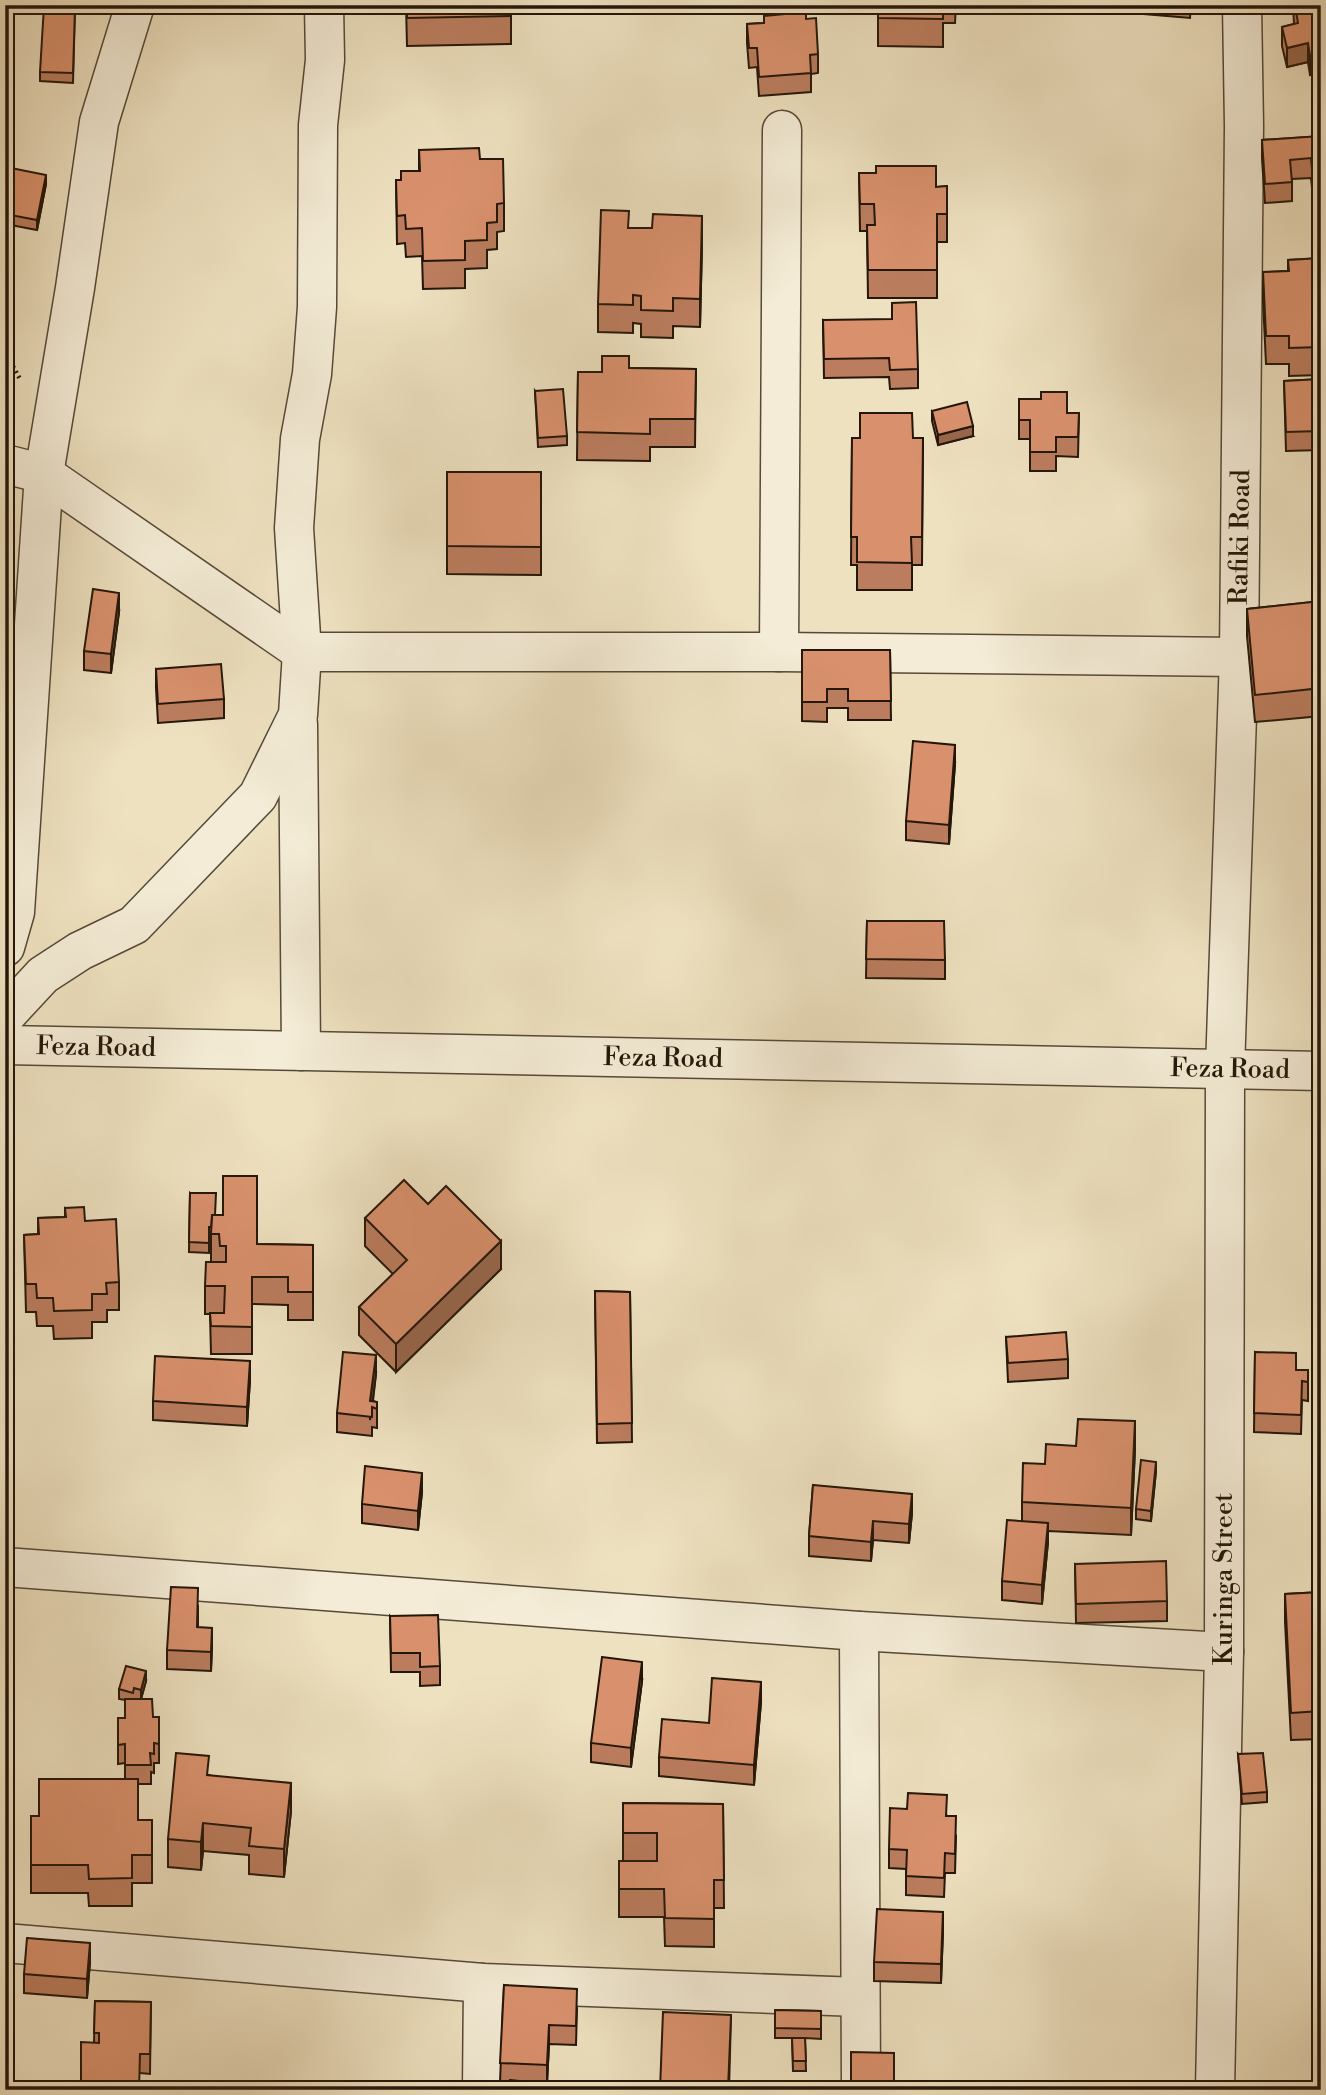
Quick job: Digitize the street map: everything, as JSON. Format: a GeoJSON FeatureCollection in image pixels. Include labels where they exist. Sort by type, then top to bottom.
{"type":"FeatureCollection","features":[{"type":"Feature","properties":{"kind":"street"},"geometry":{"type":"LineString","coordinates":[[5,947],[15,912],[44,474],[99,122],[135,5]]}},
{"type":"Feature","properties":{"kind":"street"},"geometry":{"type":"LineString","coordinates":[[301,1051],[298,715],[302,652],[294,528],[300,439],[312,374],[317,307],[318,125],[324,60],[324,5]]}},
{"type":"Feature","properties":{"kind":"street","name":"Rafiki Road"},"geometry":{"type":"LineString","coordinates":[[1225,1069],[1239,657],[1244,126],[1242,5]]}},
{"type":"Feature","properties":{"kind":"street"},"geometry":{"type":"LineString","coordinates":[[779,652],[782,130]]}},
{"type":"Feature","properties":{"kind":"street"},"geometry":{"type":"LineString","coordinates":[[5,464],[44,474],[302,652],[779,652],[1239,657]]}},
{"type":"Feature","properties":{"kind":"street"},"geometry":{"type":"LineString","coordinates":[[5,1016],[43,975],[80,951],[134,925],[258,796],[298,715]]}},
{"type":"Feature","properties":{"kind":"street","name":"Feza Road"},"geometry":{"type":"LineString","coordinates":[[5,1045],[1321,1071]]}},
{"type":"Feature","properties":{"kind":"street","name":"Kuringa Street"},"geometry":{"type":"LineString","coordinates":[[1215,2090],[1224,1652],[1225,1069]]}},
{"type":"Feature","properties":{"kind":"street"},"geometry":{"type":"LineString","coordinates":[[5,1567],[859,1631],[1224,1652]]}},
{"type":"Feature","properties":{"kind":"street"},"geometry":{"type":"LineString","coordinates":[[859,1631],[860,2090]]}},
{"type":"Feature","properties":{"kind":"street"},"geometry":{"type":"LineString","coordinates":[[5,1943],[482,1983],[859,1997]]}},
{"type":"Feature","properties":{"kind":"street"},"geometry":{"type":"LineString","coordinates":[[482,1983],[482,2090]]}},
{"type":"Feature","properties":{"kind":"building"},"geometry":{"type":"Polygon","coordinates":[[[407,5],[511,5],[511,16],[407,18],[407,5]]]}},
{"type":"Feature","properties":{"kind":"building"},"geometry":{"type":"Polygon","coordinates":[[[878,5],[943,5],[943,19],[878,18],[878,5]]]}},
{"type":"Feature","properties":{"kind":"building"},"geometry":{"type":"Polygon","coordinates":[[[1295,5],[1321,5],[1321,54],[1310,56],[1308,43],[1287,48],[1282,27],[1298,23],[1295,5]]]}},
{"type":"Feature","properties":{"kind":"building"},"geometry":{"type":"Polygon","coordinates":[[[44,6],[75,7],[73,73],[40,72],[44,6]]]}},
{"type":"Feature","properties":{"kind":"building"},"geometry":{"type":"Polygon","coordinates":[[[806,12],[806,19],[816,18],[818,54],[810,55],[811,73],[759,77],[757,48],[749,48],[747,24],[764,23],[764,16],[806,12]]]}},
{"type":"Feature","properties":{"kind":"building"},"geometry":{"type":"Polygon","coordinates":[[[1321,136],[1321,168],[1312,169],[1311,158],[1290,160],[1292,182],[1265,184],[1262,140],[1321,136]]]}},
{"type":"Feature","properties":{"kind":"building"},"geometry":{"type":"Polygon","coordinates":[[[479,148],[480,159],[503,159],[504,203],[497,204],[497,222],[487,223],[487,240],[465,241],[465,260],[423,261],[422,228],[406,229],[405,215],[397,216],[396,180],[401,180],[401,171],[420,171],[419,150],[479,148]]]}},
{"type":"Feature","properties":{"kind":"building"},"geometry":{"type":"Polygon","coordinates":[[[876,166],[936,166],[936,187],[947,186],[947,214],[937,214],[937,270],[868,270],[867,225],[875,225],[874,204],[860,204],[859,173],[876,173],[876,166]]]}},
{"type":"Feature","properties":{"kind":"building"},"geometry":{"type":"Polygon","coordinates":[[[6,167],[46,175],[37,220],[5,214],[6,167]]]}},
{"type":"Feature","properties":{"kind":"building"},"geometry":{"type":"Polygon","coordinates":[[[601,210],[629,211],[628,228],[652,228],[653,214],[702,216],[700,299],[673,298],[673,311],[641,310],[641,296],[633,295],[633,305],[598,304],[601,210]]]}},
{"type":"Feature","properties":{"kind":"building"},"geometry":{"type":"Polygon","coordinates":[[[1321,258],[1321,347],[1289,348],[1289,336],[1266,336],[1263,272],[1289,271],[1288,260],[1321,258]]]}},
{"type":"Feature","properties":{"kind":"building"},"geometry":{"type":"Polygon","coordinates":[[[916,302],[918,369],[890,370],[889,358],[824,359],[823,320],[892,319],[892,303],[916,302]]]}},
{"type":"Feature","properties":{"kind":"building"},"geometry":{"type":"Polygon","coordinates":[[[602,356],[629,356],[629,368],[696,369],[695,419],[650,419],[650,434],[577,432],[578,372],[602,372],[602,356]]]}},
{"type":"Feature","properties":{"kind":"building"},"geometry":{"type":"Polygon","coordinates":[[[1321,379],[1321,431],[1286,432],[1284,381],[1321,379]]]}},
{"type":"Feature","properties":{"kind":"building"},"geometry":{"type":"Polygon","coordinates":[[[563,389],[567,436],[538,438],[535,391],[563,389]]]}},
{"type":"Feature","properties":{"kind":"building"},"geometry":{"type":"Polygon","coordinates":[[[1041,392],[1067,392],[1067,413],[1079,413],[1078,437],[1056,437],[1056,452],[1030,452],[1030,420],[1019,420],[1019,399],[1041,399],[1041,392]]]}},
{"type":"Feature","properties":{"kind":"building"},"geometry":{"type":"Polygon","coordinates":[[[967,402],[973,426],[938,435],[932,411],[967,402]]]}},
{"type":"Feature","properties":{"kind":"building"},"geometry":{"type":"Polygon","coordinates":[[[860,413],[912,413],[913,438],[923,438],[922,537],[911,537],[912,563],[857,562],[857,537],[851,537],[852,438],[860,438],[860,413]]]}},
{"type":"Feature","properties":{"kind":"building"},"geometry":{"type":"Polygon","coordinates":[[[447,472],[541,472],[541,547],[447,546],[447,472]]]}},
{"type":"Feature","properties":{"kind":"building"},"geometry":{"type":"Polygon","coordinates":[[[93,589],[119,593],[111,654],[84,651],[93,589]]]}},
{"type":"Feature","properties":{"kind":"building"},"geometry":{"type":"Polygon","coordinates":[[[1321,601],[1321,688],[1255,695],[1247,609],[1321,601]]]}},
{"type":"Feature","properties":{"kind":"building"},"geometry":{"type":"Polygon","coordinates":[[[802,650],[890,650],[891,701],[848,701],[848,689],[827,689],[827,702],[802,702],[802,650]]]}},
{"type":"Feature","properties":{"kind":"building"},"geometry":{"type":"Polygon","coordinates":[[[221,664],[224,699],[158,704],[156,669],[221,664]]]}},
{"type":"Feature","properties":{"kind":"building"},"geometry":{"type":"Polygon","coordinates":[[[913,741],[955,745],[949,825],[906,821],[913,741]]]}},
{"type":"Feature","properties":{"kind":"building"},"geometry":{"type":"Polygon","coordinates":[[[867,921],[944,921],[945,960],[866,959],[867,921]]]}},
{"type":"Feature","properties":{"kind":"building"},"geometry":{"type":"Polygon","coordinates":[[[223,1176],[257,1176],[257,1244],[313,1245],[313,1292],[288,1292],[288,1277],[252,1277],[252,1327],[211,1326],[210,1313],[224,1313],[225,1286],[205,1286],[206,1262],[226,1262],[226,1246],[220,1246],[219,1234],[211,1234],[212,1215],[223,1215],[223,1176]]]}},
{"type":"Feature","properties":{"kind":"building"},"geometry":{"type":"Polygon","coordinates":[[[404,1180],[428,1204],[446,1186],[501,1241],[396,1344],[359,1307],[407,1260],[365,1218],[404,1180]]]}},
{"type":"Feature","properties":{"kind":"building"},"geometry":{"type":"Polygon","coordinates":[[[190,1193],[216,1193],[215,1215],[212,1215],[209,1227],[209,1243],[189,1242],[190,1193]]]}},
{"type":"Feature","properties":{"kind":"building"},"geometry":{"type":"Polygon","coordinates":[[[84,1207],[85,1221],[116,1219],[119,1282],[106,1283],[107,1294],[92,1294],[92,1310],[54,1311],[53,1298],[37,1298],[36,1284],[26,1284],[24,1235],[39,1234],[38,1218],[66,1217],[65,1208],[84,1207]]]}},
{"type":"Feature","properties":{"kind":"building"},"geometry":{"type":"Polygon","coordinates":[[[595,1291],[630,1292],[632,1423],[597,1424],[595,1291]]]}},
{"type":"Feature","properties":{"kind":"building"},"geometry":{"type":"Polygon","coordinates":[[[1066,1332],[1068,1359],[1008,1363],[1006,1337],[1066,1332]]]}},
{"type":"Feature","properties":{"kind":"building"},"geometry":{"type":"Polygon","coordinates":[[[343,1352],[376,1355],[370,1401],[377,1402],[377,1409],[372,1407],[372,1417],[337,1413],[343,1352]]]}},
{"type":"Feature","properties":{"kind":"building"},"geometry":{"type":"Polygon","coordinates":[[[1255,1352],[1296,1353],[1296,1370],[1308,1370],[1308,1382],[1302,1381],[1301,1415],[1254,1413],[1255,1352]]]}},
{"type":"Feature","properties":{"kind":"building"},"geometry":{"type":"Polygon","coordinates":[[[155,1356],[250,1361],[247,1407],[153,1401],[155,1356]]]}},
{"type":"Feature","properties":{"kind":"building"},"geometry":{"type":"Polygon","coordinates":[[[1078,1419],[1135,1421],[1131,1508],[1022,1502],[1023,1463],[1045,1464],[1046,1444],[1076,1446],[1078,1419]]]}},
{"type":"Feature","properties":{"kind":"building"},"geometry":{"type":"Polygon","coordinates":[[[1141,1460],[1156,1462],[1151,1511],[1136,1509],[1141,1460]]]}},
{"type":"Feature","properties":{"kind":"building"},"geometry":{"type":"Polygon","coordinates":[[[365,1466],[422,1473],[418,1511],[362,1504],[365,1466]]]}},
{"type":"Feature","properties":{"kind":"building"},"geometry":{"type":"Polygon","coordinates":[[[813,1485],[912,1494],[909,1524],[873,1521],[871,1542],[809,1536],[813,1485]]]}},
{"type":"Feature","properties":{"kind":"building"},"geometry":{"type":"Polygon","coordinates":[[[1007,1520],[1048,1523],[1042,1585],[1002,1581],[1007,1520]]]}},
{"type":"Feature","properties":{"kind":"building"},"geometry":{"type":"Polygon","coordinates":[[[1166,1561],[1167,1601],[1076,1604],[1075,1564],[1166,1561]]]}},
{"type":"Feature","properties":{"kind":"building"},"geometry":{"type":"Polygon","coordinates":[[[171,1587],[198,1588],[197,1627],[212,1628],[211,1652],[167,1650],[171,1587]]]}},
{"type":"Feature","properties":{"kind":"building"},"geometry":{"type":"Polygon","coordinates":[[[1321,1592],[1321,1711],[1291,1713],[1285,1594],[1321,1592]]]}},
{"type":"Feature","properties":{"kind":"building"},"geometry":{"type":"Polygon","coordinates":[[[438,1615],[440,1666],[420,1667],[420,1653],[391,1653],[390,1616],[438,1615]]]}},
{"type":"Feature","properties":{"kind":"building"},"geometry":{"type":"Polygon","coordinates":[[[602,1657],[642,1662],[631,1748],[591,1743],[602,1657]]]}},
{"type":"Feature","properties":{"kind":"building"},"geometry":{"type":"Polygon","coordinates":[[[126,1666],[146,1671],[141,1690],[134,1688],[133,1693],[119,1689],[126,1666]]]}},
{"type":"Feature","properties":{"kind":"building"},"geometry":{"type":"Polygon","coordinates":[[[712,1678],[761,1682],[754,1765],[659,1757],[662,1719],[709,1723],[712,1678]]]}},
{"type":"Feature","properties":{"kind":"building"},"geometry":{"type":"Polygon","coordinates":[[[125,1699],[152,1699],[153,1717],[159,1717],[159,1744],[154,1743],[154,1754],[150,1753],[151,1765],[125,1765],[125,1744],[118,1745],[118,1718],[125,1718],[125,1699]]]}},
{"type":"Feature","properties":{"kind":"building"},"geometry":{"type":"Polygon","coordinates":[[[176,1753],[209,1756],[207,1775],[291,1783],[284,1849],[249,1846],[251,1828],[203,1823],[201,1842],[168,1839],[176,1753]]]}},
{"type":"Feature","properties":{"kind":"building"},"geometry":{"type":"Polygon","coordinates":[[[1263,1753],[1267,1792],[1242,1794],[1238,1754],[1263,1753]]]}},
{"type":"Feature","properties":{"kind":"building"},"geometry":{"type":"Polygon","coordinates":[[[39,1779],[138,1779],[138,1820],[152,1820],[152,1855],[132,1855],[132,1878],[89,1879],[88,1865],[31,1865],[31,1816],[39,1816],[39,1779]]]}},
{"type":"Feature","properties":{"kind":"building"},"geometry":{"type":"Polygon","coordinates":[[[908,1793],[947,1795],[946,1816],[956,1816],[955,1854],[945,1853],[944,1878],[906,1876],[907,1850],[889,1849],[890,1808],[907,1809],[908,1793]]]}},
{"type":"Feature","properties":{"kind":"building"},"geometry":{"type":"Polygon","coordinates":[[[623,1803],[723,1804],[724,1880],[714,1880],[714,1919],[665,1918],[664,1889],[619,1889],[619,1861],[657,1861],[657,1833],[623,1833],[623,1803]]]}},
{"type":"Feature","properties":{"kind":"building"},"geometry":{"type":"Polygon","coordinates":[[[877,1909],[943,1912],[941,1964],[874,1962],[877,1909]]]}},
{"type":"Feature","properties":{"kind":"building"},"geometry":{"type":"Polygon","coordinates":[[[27,1938],[90,1943],[87,1979],[24,1974],[27,1938]]]}},
{"type":"Feature","properties":{"kind":"building"},"geometry":{"type":"Polygon","coordinates":[[[504,1985],[577,1989],[576,2026],[549,2025],[547,2065],[500,2063],[504,1985]]]}},
{"type":"Feature","properties":{"kind":"building"},"geometry":{"type":"Polygon","coordinates":[[[95,2001],[151,2002],[150,2054],[140,2054],[139,2090],[81,2090],[81,2042],[99,2043],[99,2033],[94,2033],[95,2001]]]}},
{"type":"Feature","properties":{"kind":"building"},"geometry":{"type":"Polygon","coordinates":[[[775,2010],[821,2011],[821,2029],[775,2028],[775,2010]]]}},
{"type":"Feature","properties":{"kind":"building"},"geometry":{"type":"Polygon","coordinates":[[[663,2012],[731,2015],[728,2090],[660,2090],[663,2012]]]}},
{"type":"Feature","properties":{"kind":"building"},"geometry":{"type":"Polygon","coordinates":[[[792,2038],[805,2038],[806,2061],[793,2061],[792,2038]]]}},
{"type":"Feature","properties":{"kind":"building"},"geometry":{"type":"Polygon","coordinates":[[[851,2052],[894,2053],[894,2090],[851,2090],[851,2052]]]}},
{"type":"Feature","properties":{"kind":"building"},"geometry":{"type":"Polygon","coordinates":[[[510,2080],[564,2086],[564,2090],[509,2090],[510,2080]]]}}]}
